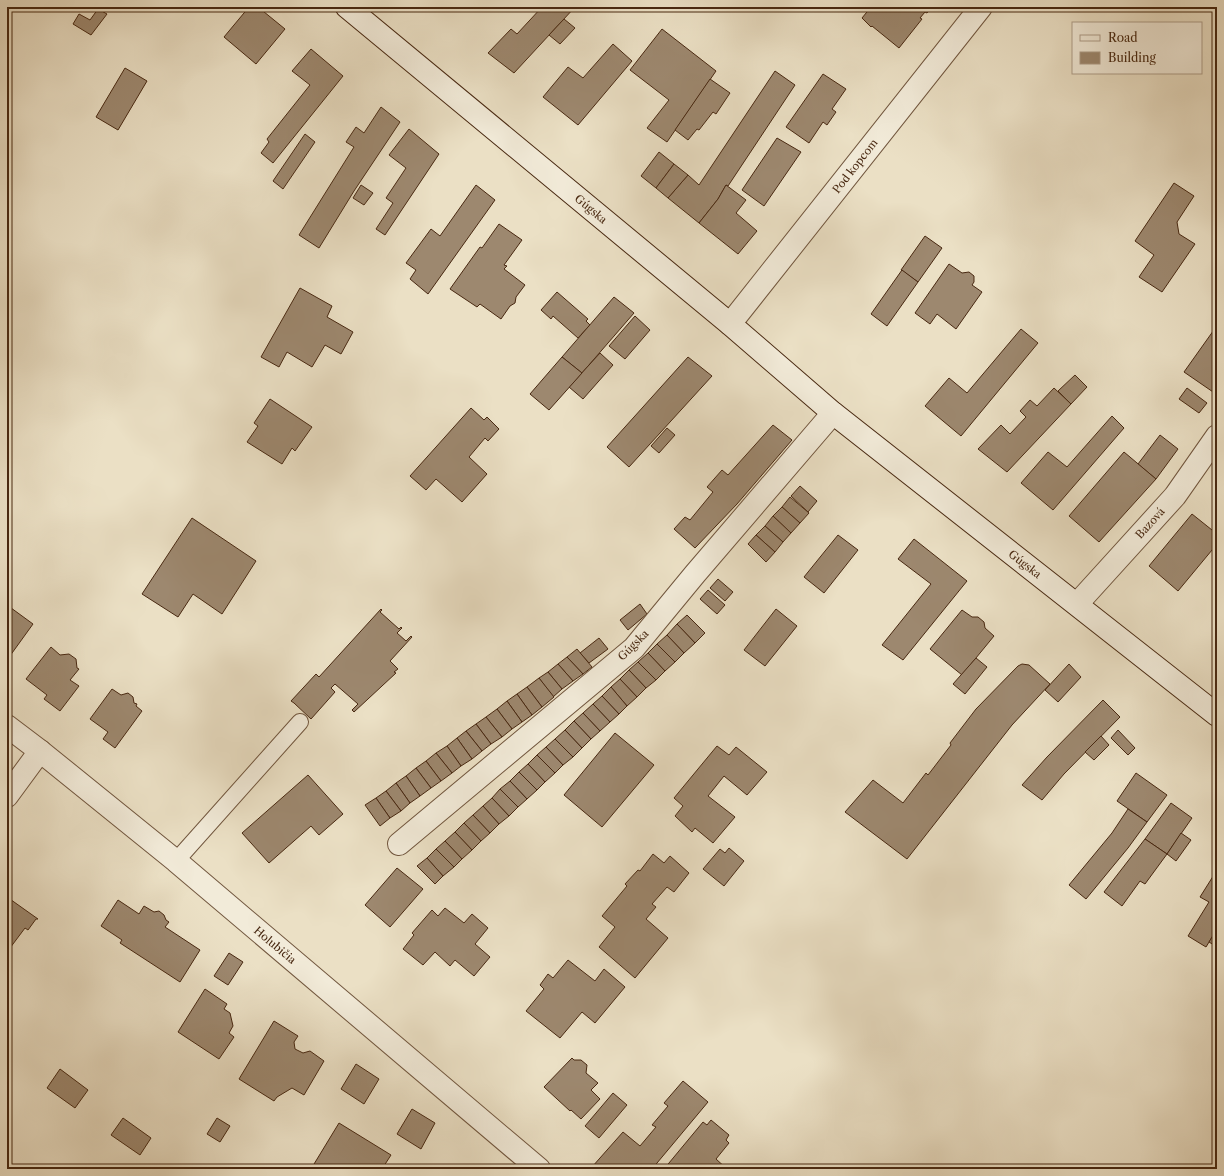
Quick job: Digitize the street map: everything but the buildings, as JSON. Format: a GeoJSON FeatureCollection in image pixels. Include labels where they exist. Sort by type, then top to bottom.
{"type":"FeatureCollection","features":[{"type":"Feature","properties":{"kind":"street","name":"Gúgska"},"geometry":{"type":"LineString","coordinates":[[347,7],[730,324],[833,413],[1217,715]]}},
{"type":"Feature","properties":{"kind":"street","name":"Pod kopcom"},"geometry":{"type":"LineString","coordinates":[[730,324],[980,7]]}},
{"type":"Feature","properties":{"kind":"street","name":"Gúgska"},"geometry":{"type":"LineString","coordinates":[[399,844],[634,648],[695,574],[833,413]]}},
{"type":"Feature","properties":{"kind":"street","name":"Bazová"},"geometry":{"type":"LineString","coordinates":[[1077,604],[1175,496],[1217,436]]}},
{"type":"Feature","properties":{"kind":"street","name":"Holubičia"},"geometry":{"type":"LineString","coordinates":[[7,726],[40,751],[176,862],[539,1169]]}},
{"type":"Feature","properties":{"kind":"street"},"geometry":{"type":"LineString","coordinates":[[7,796],[40,751]]}},
{"type":"Feature","properties":{"kind":"lane"},"geometry":{"type":"LineString","coordinates":[[176,862],[300,722]]}}]}
